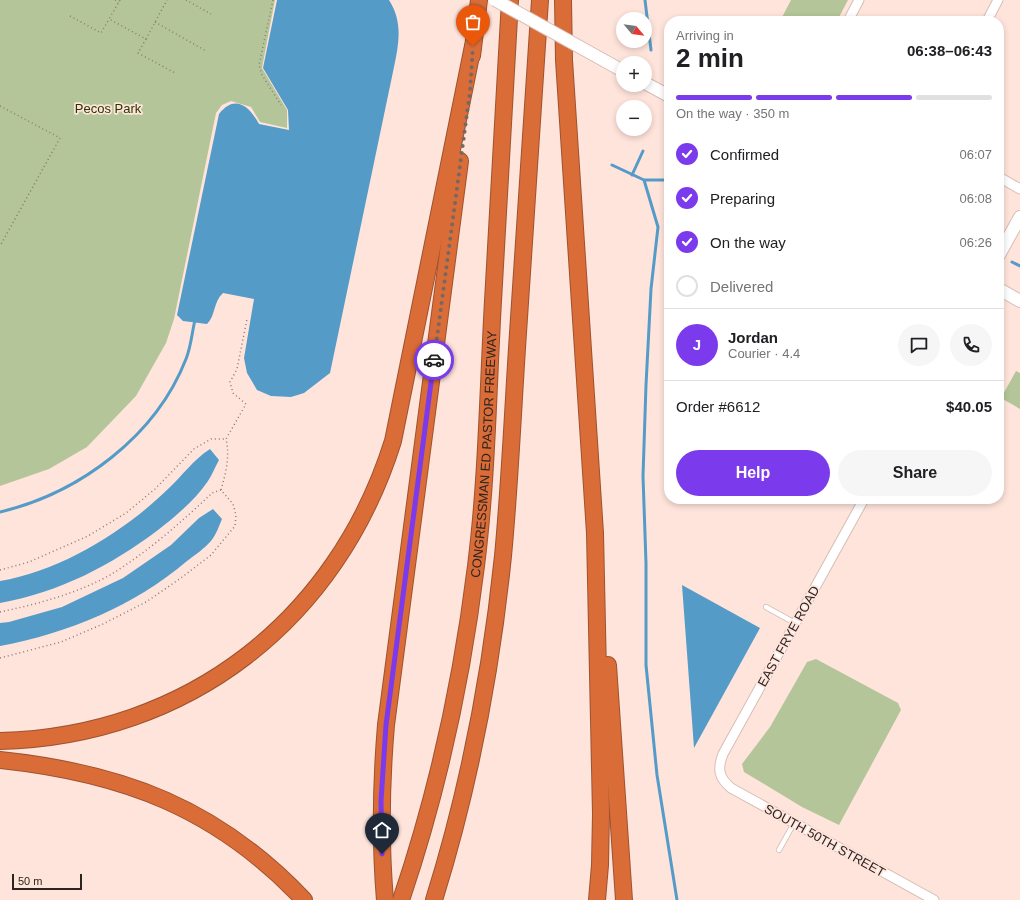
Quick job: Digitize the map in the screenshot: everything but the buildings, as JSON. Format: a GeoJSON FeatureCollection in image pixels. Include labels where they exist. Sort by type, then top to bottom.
{"type":"FeatureCollection","features":[{"type":"Feature","properties":{"kind":"highway"},"geometry":{"type":"LineString","coordinates":[[385,900],[381,801],[386,725],[470,91],[473,46],[479,0]]}},
{"type":"Feature","properties":{"kind":"highway","name":"CONGRESSMAN ED PASTOR FREEWAY"},"geometry":{"type":"LineString","coordinates":[[401,900],[424,828],[448,734],[467,633],[476,565],[485,462],[510,0]]}},
{"type":"Feature","properties":{"kind":"highway","name":"CONGRESSMAN ED PASTOR FREEWAY"},"geometry":{"type":"LineString","coordinates":[[434,900],[456,824],[478,724],[500,582],[507,501],[540,0]]}},
{"type":"Feature","properties":{"kind":"highway"},"geometry":{"type":"LineString","coordinates":[[562,0],[564,60],[595,533],[600,807],[600,865],[597,900]]}},
{"type":"Feature","properties":{"kind":"highway"},"geometry":{"type":"LineString","coordinates":[[0,741],[46,738],[95,728],[144,713],[194,690],[240,661],[275,632],[305,601],[337,560],[370,502],[392,441],[473,46]]}},
{"type":"Feature","properties":{"kind":"highway"},"geometry":{"type":"LineString","coordinates":[[595,533],[604,590],[624,900]]}},
{"type":"Feature","properties":{"kind":"highway"},"geometry":{"type":"LineString","coordinates":[[0,760],[45,765],[87,773],[126,784],[177,806],[209,823],[252,853],[280,876],[304,900]]}},
{"type":"Feature","properties":{"kind":"street"},"geometry":{"type":"LineString","coordinates":[[495,0],[616,67]]}},
{"type":"Feature","properties":{"kind":"street"},"geometry":{"type":"LineString","coordinates":[[851,16],[859,0]]}},
{"type":"Feature","properties":{"kind":"street"},"geometry":{"type":"LineString","coordinates":[[990,16],[998,0]]}},
{"type":"Feature","properties":{"kind":"street"},"geometry":{"type":"LineString","coordinates":[[652,87],[664,93]]}},
{"type":"Feature","properties":{"kind":"street"},"geometry":{"type":"LineString","coordinates":[[1004,180],[1020,189]]}},
{"type":"Feature","properties":{"kind":"street"},"geometry":{"type":"LineString","coordinates":[[1004,246],[1020,217]]}},
{"type":"Feature","properties":{"kind":"street"},"geometry":{"type":"LineString","coordinates":[[1004,292],[1020,301]]}},
{"type":"Feature","properties":{"kind":"street","name":"EAST FRYE ROAD"},"geometry":{"type":"LineString","coordinates":[[720,774],[718,766],[723,754],[861,504]]}},
{"type":"Feature","properties":{"kind":"street","name":"SOUTH 50TH STREET"},"geometry":{"type":"LineString","coordinates":[[720,774],[724,782],[731,788],[934,900]]}},
{"type":"Feature","properties":{"kind":"lane"},"geometry":{"type":"LineString","coordinates":[[766,607],[795,624]]}},
{"type":"Feature","properties":{"kind":"lane"},"geometry":{"type":"LineString","coordinates":[[780,850],[794,823]]}},
{"type":"Feature","properties":{"kind":"path"},"geometry":{"type":"LineString","coordinates":[[70,16],[101,33],[119,1],[114,0]]}},
{"type":"Feature","properties":{"kind":"path"},"geometry":{"type":"LineString","coordinates":[[167,0],[138,53],[175,73]]}},
{"type":"Feature","properties":{"kind":"path"},"geometry":{"type":"LineString","coordinates":[[186,0],[211,14]]}},
{"type":"Feature","properties":{"kind":"path"},"geometry":{"type":"LineString","coordinates":[[273,0],[259,65],[262,75],[281,104]]}},
{"type":"Feature","properties":{"kind":"path"},"geometry":{"type":"LineString","coordinates":[[109,19],[146,39]]}},
{"type":"Feature","properties":{"kind":"path"},"geometry":{"type":"LineString","coordinates":[[155,22],[206,51]]}},
{"type":"Feature","properties":{"kind":"path"},"geometry":{"type":"LineString","coordinates":[[0,106],[60,138],[0,246]]}},
{"type":"Feature","properties":{"kind":"path"},"geometry":{"type":"LineString","coordinates":[[221,490],[228,465],[229,450],[226,439],[246,404],[233,393],[230,382],[237,369],[248,319]]}},
{"type":"Feature","properties":{"kind":"path"},"geometry":{"type":"LineString","coordinates":[[0,570],[42,557],[88,536],[126,513],[144,499],[194,449],[211,439],[226,439]]}},
{"type":"Feature","properties":{"kind":"path"},"geometry":{"type":"LineString","coordinates":[[0,612],[73,592],[110,575],[160,539],[212,493],[221,490]]}},
{"type":"Feature","properties":{"kind":"path"},"geometry":{"type":"LineString","coordinates":[[0,658],[61,642],[103,624],[146,602],[205,560],[235,526],[236,515],[233,504],[221,490]]}},
{"type":"Feature","properties":{"kind":"green space","name":"Pecos Park"},"geometry":{"type":"Polygon","coordinates":[[[0,0],[275,0],[262,68],[287,110],[287,128],[260,122],[251,107],[231,101],[222,105],[216,113],[174,319],[166,343],[136,396],[87,447],[49,469],[0,486],[0,0]]]}},
{"type":"Feature","properties":{"kind":"green space"},"geometry":{"type":"Polygon","coordinates":[[[791,0],[848,0],[840,16],[783,16],[791,0]]]}},
{"type":"Feature","properties":{"kind":"green space"},"geometry":{"type":"Polygon","coordinates":[[[1016,371],[1020,373],[1020,409],[1004,400],[1004,393],[1016,371]]]}},
{"type":"Feature","properties":{"kind":"green space"},"geometry":{"type":"Polygon","coordinates":[[[816,659],[898,703],[901,710],[839,825],[802,807],[744,772],[742,764],[770,727],[807,662],[816,659]]]}},
{"type":"Feature","properties":{"kind":"water"},"geometry":{"type":"Polygon","coordinates":[[[277,0],[389,0],[396,16],[399,33],[396,58],[330,373],[304,393],[291,397],[271,396],[257,390],[247,373],[244,358],[254,299],[223,293],[218,300],[212,317],[207,324],[183,321],[177,315],[219,114],[231,105],[241,105],[251,112],[259,124],[289,130],[288,110],[263,68],[277,0]]]}},
{"type":"Feature","properties":{"kind":"water"},"geometry":{"type":"Polygon","coordinates":[[[210,449],[219,460],[208,481],[185,507],[158,530],[122,555],[84,576],[43,592],[0,603],[0,581],[23,576],[69,559],[112,534],[151,505],[198,458],[210,449]]]}},
{"type":"Feature","properties":{"kind":"water"},"geometry":{"type":"Polygon","coordinates":[[[213,509],[222,519],[211,541],[167,577],[100,616],[51,634],[0,646],[0,623],[9,622],[62,607],[123,578],[171,545],[199,518],[213,509]]]}},
{"type":"Feature","properties":{"kind":"water"},"geometry":{"type":"Polygon","coordinates":[[[682,585],[760,628],[694,748],[682,585]]]}},
{"type":"Feature","properties":{"kind":"waterway"},"geometry":{"type":"LineString","coordinates":[[645,0],[651,50]]}},
{"type":"Feature","properties":{"kind":"waterway"},"geometry":{"type":"LineString","coordinates":[[632,175],[643,151]]}},
{"type":"Feature","properties":{"kind":"waterway"},"geometry":{"type":"LineString","coordinates":[[612,165],[644,180],[658,227],[651,289],[643,476],[646,563],[646,665],[657,775],[677,900]]}},
{"type":"Feature","properties":{"kind":"waterway"},"geometry":{"type":"LineString","coordinates":[[644,180],[664,180]]}},
{"type":"Feature","properties":{"kind":"waterway"},"geometry":{"type":"LineString","coordinates":[[1012,262],[1020,266]]}},
{"type":"Feature","properties":{"kind":"waterway"},"geometry":{"type":"LineString","coordinates":[[0,512],[30,503],[59,491],[86,476],[112,457],[135,436],[156,413],[173,387],[188,354],[195,320]]}},
{"type":"Feature","properties":{"kind":"way so far"},"geometry":{"type":"LineString","coordinates":[[434,360],[470,91],[473,46]]}},
{"type":"Feature","properties":{"kind":"route"},"geometry":{"type":"LineString","coordinates":[[382,854],[381,801],[386,725],[434,360]]}}]}
